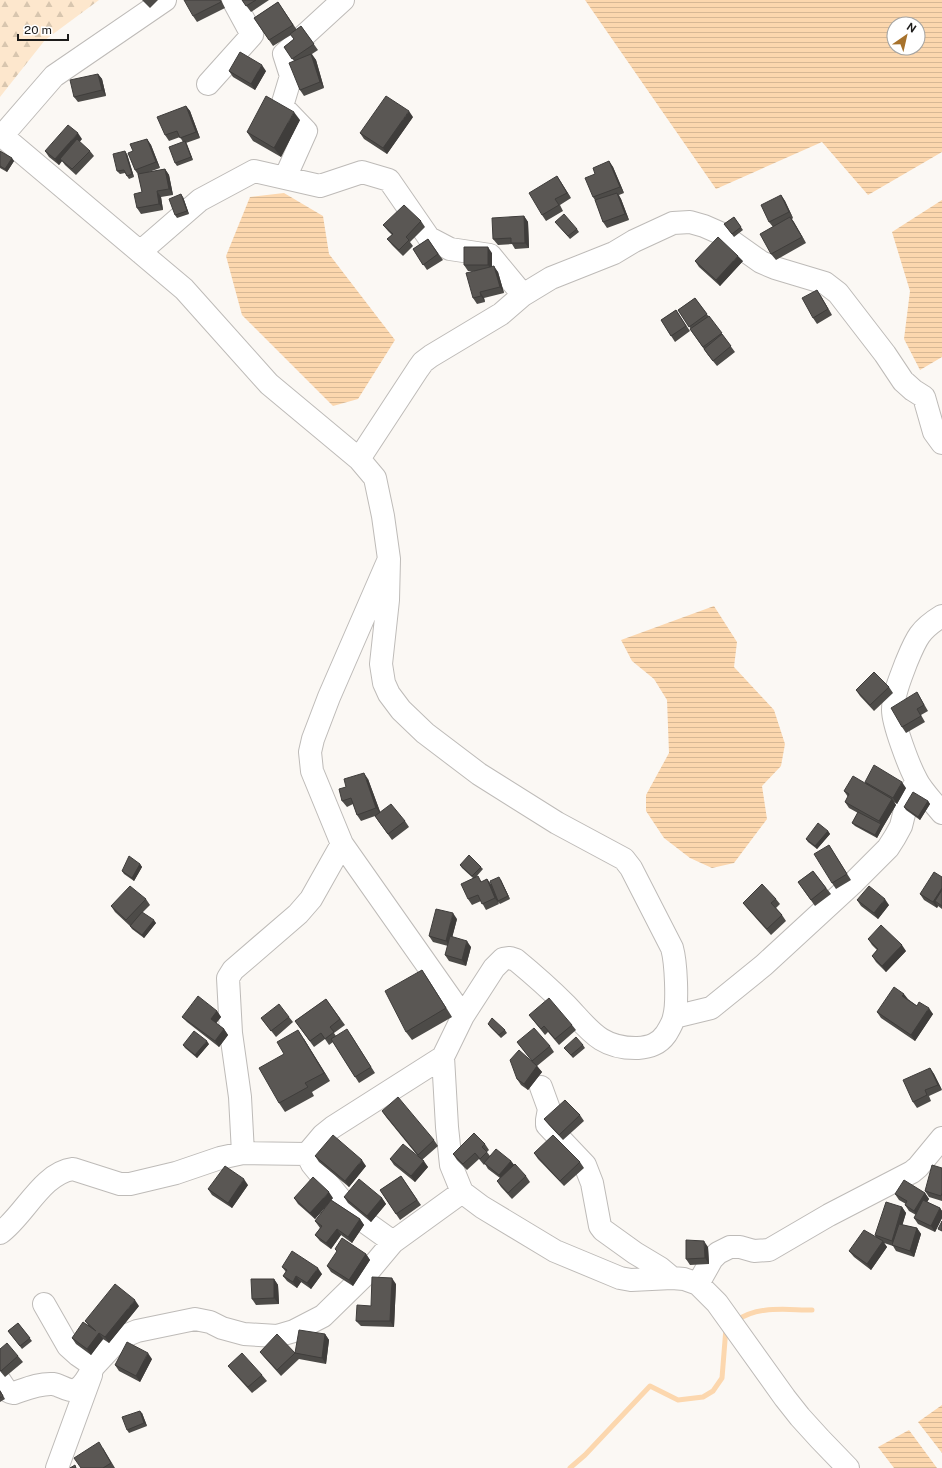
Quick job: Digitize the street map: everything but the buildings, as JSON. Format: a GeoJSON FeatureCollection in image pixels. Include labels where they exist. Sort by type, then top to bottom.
{"type":"FeatureCollection","features":[{"type":"Feature","properties":{"kind":"street"},"geometry":{"type":"LineString","coordinates":[[166,0],[54,76],[1,135],[184,289],[200,305],[269,384],[359,459],[375,478],[383,516],[389,559],[388,600],[381,664],[384,682],[389,694],[400,710],[425,733],[479,774],[557,823],[624,859],[631,868],[672,948],[675,959],[674,1017],[669,1029],[660,1041],[654,1044],[645,1047],[629,1048],[610,1045],[593,1035],[566,1005],[516,960],[510,958],[503,959],[499,962],[463,1016],[443,1057],[451,1165],[462,1192],[482,1207],[555,1251],[613,1275],[631,1280],[672,1278],[684,1279],[698,1284],[717,1303],[800,1417],[848,1468]]}},
{"type":"Feature","properties":{"kind":"street"},"geometry":{"type":"LineString","coordinates":[[208,84],[252,35],[233,0]]}},
{"type":"Feature","properties":{"kind":"street"},"geometry":{"type":"LineString","coordinates":[[285,178],[306,131],[282,106],[291,76],[284,54],[343,0]]}},
{"type":"Feature","properties":{"kind":"street"},"geometry":{"type":"LineString","coordinates":[[140,252],[200,200],[254,171],[320,186],[362,172],[389,180],[429,238],[450,249],[490,255],[523,295]]}},
{"type":"Feature","properties":{"kind":"street"},"geometry":{"type":"LineString","coordinates":[[359,459],[423,362],[431,356],[501,314],[523,295],[551,278],[614,254],[634,242],[673,223],[690,222],[704,226],[731,239],[761,262],[775,268],[825,283],[838,293],[885,354],[903,381],[924,397],[934,432],[942,443]]}},
{"type":"Feature","properties":{"kind":"street"},"geometry":{"type":"LineString","coordinates":[[389,559],[329,697],[313,740],[310,752],[312,771],[342,844],[463,1016]]}},
{"type":"Feature","properties":{"kind":"street"},"geometry":{"type":"LineString","coordinates":[[942,616],[923,629],[915,640],[895,696],[893,710],[895,725],[916,780],[942,813]]}},
{"type":"Feature","properties":{"kind":"street"},"geometry":{"type":"LineString","coordinates":[[674,1017],[711,1008],[764,965],[852,884],[888,848],[895,837],[901,826],[907,802],[916,780]]}},
{"type":"Feature","properties":{"kind":"street"},"geometry":{"type":"LineString","coordinates":[[243,1153],[240,1097],[231,1033],[228,978],[233,970],[305,907],[342,844]]}},
{"type":"Feature","properties":{"kind":"street"},"geometry":{"type":"LineString","coordinates":[[307,1154],[323,1135],[333,1127],[443,1057]]}},
{"type":"Feature","properties":{"kind":"street"},"geometry":{"type":"LineString","coordinates":[[541,1087],[549,1109],[547,1125],[585,1165],[587,1169],[592,1182],[600,1226],[603,1230],[635,1253],[660,1268],[672,1278]]}},
{"type":"Feature","properties":{"kind":"street"},"geometry":{"type":"LineString","coordinates":[[698,1284],[712,1259],[718,1253],[730,1247],[740,1247],[754,1251],[769,1250],[829,1215],[912,1172],[942,1138]]}},
{"type":"Feature","properties":{"kind":"street"},"geometry":{"type":"LineString","coordinates":[[0,1233],[16,1218],[44,1186],[65,1170],[73,1169],[120,1184],[130,1184],[176,1173],[220,1158],[243,1153],[307,1154]]}},
{"type":"Feature","properties":{"kind":"street"},"geometry":{"type":"LineString","coordinates":[[307,1154],[312,1164],[350,1212],[393,1242]]}},
{"type":"Feature","properties":{"kind":"street"},"geometry":{"type":"LineString","coordinates":[[0,1381],[6,1390],[14,1393],[46,1384],[55,1384],[70,1390],[77,1389],[94,1366],[120,1338],[137,1331],[195,1319],[210,1322],[222,1328],[244,1334],[277,1336],[294,1332],[323,1316],[335,1306],[368,1273],[393,1242],[462,1192]]}},
{"type":"Feature","properties":{"kind":"street"},"geometry":{"type":"LineString","coordinates":[[44,1304],[68,1346],[94,1366]]}},
{"type":"Feature","properties":{"kind":"street"},"geometry":{"type":"LineString","coordinates":[[56,1468],[94,1366]]}},
{"type":"Feature","properties":{"kind":"green space"},"geometry":{"type":"Polygon","coordinates":[[[0,0],[99,0],[45,40],[0,97],[0,0]]]}},
{"type":"Feature","properties":{"kind":"shaded area"},"geometry":{"type":"Polygon","coordinates":[[[585,0],[942,0],[942,152],[868,195],[822,142],[716,189],[585,0]]]}},
{"type":"Feature","properties":{"kind":"shaded area"},"geometry":{"type":"Polygon","coordinates":[[[284,193],[323,216],[329,254],[395,340],[358,399],[333,406],[242,315],[226,256],[250,197],[284,193]]]}},
{"type":"Feature","properties":{"kind":"shaded area"},"geometry":{"type":"Polygon","coordinates":[[[942,200],[942,357],[920,370],[904,339],[910,291],[892,232],[942,200]]]}},
{"type":"Feature","properties":{"kind":"shaded area"},"geometry":{"type":"Polygon","coordinates":[[[714,606],[737,642],[734,667],[774,710],[785,744],[781,766],[762,786],[767,819],[734,863],[712,868],[690,858],[664,838],[646,811],[646,795],[669,753],[667,700],[654,679],[632,661],[621,640],[714,606]]]}},
{"type":"Feature","properties":{"kind":"shaded area"},"geometry":{"type":"Polygon","coordinates":[[[942,1405],[942,1453],[918,1422],[942,1405]]]}},
{"type":"Feature","properties":{"kind":"shaded area"},"geometry":{"type":"Polygon","coordinates":[[[909,1430],[937,1468],[894,1468],[878,1447],[909,1430]]]}},
{"type":"Feature","properties":{"kind":"waterway"},"geometry":{"type":"LineString","coordinates":[[736,1321],[745,1316],[763,1310],[812,1310]]}},
{"type":"Feature","properties":{"kind":"waterway"},"geometry":{"type":"LineString","coordinates":[[570,1468],[585,1455],[650,1386],[678,1400],[703,1397],[713,1391],[722,1378],[726,1328]]}}]}
